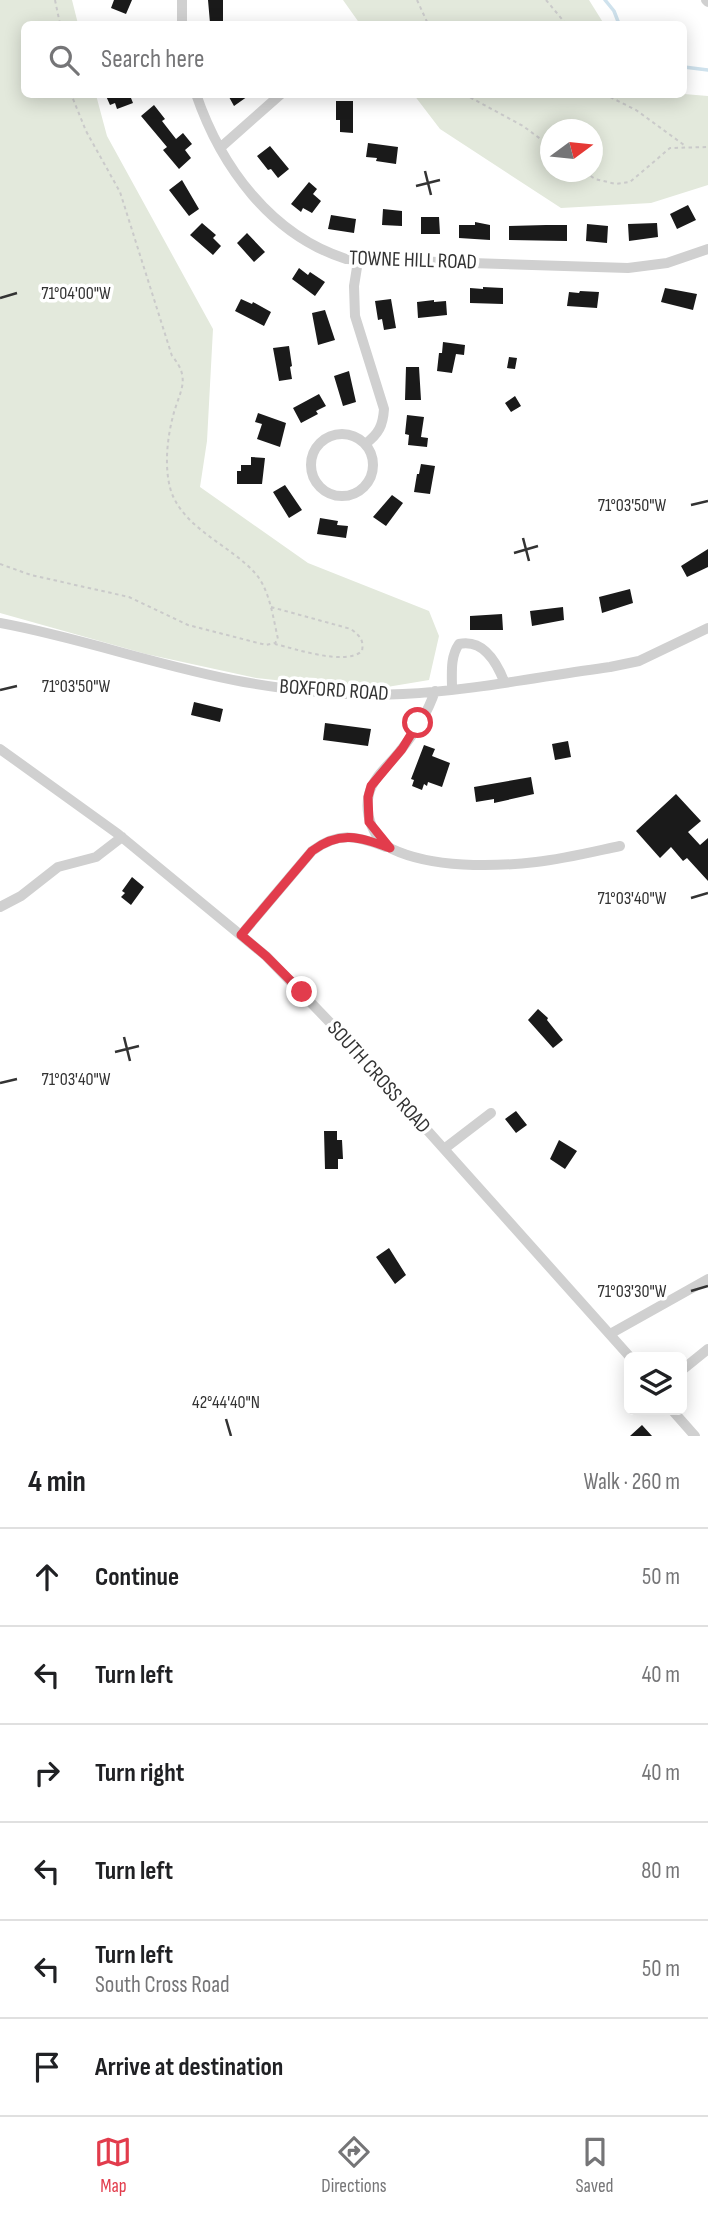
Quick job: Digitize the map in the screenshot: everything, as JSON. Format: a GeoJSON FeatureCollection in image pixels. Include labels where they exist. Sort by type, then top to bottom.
{"type":"FeatureCollection","features":[{"type":"Feature","properties":{"kind":"street"},"geometry":{"type":"LineString","coordinates":[[182,0],[182,21]]}},
{"type":"Feature","properties":{"kind":"street","name":"TOWNE HILL ROAD"},"geometry":{"type":"LineString","coordinates":[[198,98],[219,148],[252,194],[291,233],[322,251],[358,261],[523,263],[628,268],[667,263],[708,249]]}},
{"type":"Feature","properties":{"kind":"street"},"geometry":{"type":"LineString","coordinates":[[219,148],[276,98]]}},
{"type":"Feature","properties":{"kind":"street"},"geometry":{"type":"LineString","coordinates":[[358,261],[354,286],[355,316],[384,409],[383,421],[377,435],[365,444]]}},
{"type":"Feature","properties":{"kind":"street"},"geometry":{"type":"LineString","coordinates":[[344,434],[365,444],[372,455],[374,467],[371,479],[363,489],[353,495],[341,497],[329,494],[319,487],[312,476],[310,464],[321,442],[331,436],[344,434]]}},
{"type":"Feature","properties":{"kind":"street","name":"BOXFORD ROAD"},"geometry":{"type":"LineString","coordinates":[[0,623],[245,682],[298,689],[402,694],[639,661],[708,628]]}},
{"type":"Feature","properties":{"kind":"street"},"geometry":{"type":"LineString","coordinates":[[452,689],[452,660],[455,649],[459,644],[468,642],[476,644],[491,657],[504,681]]}},
{"type":"Feature","properties":{"kind":"street"},"geometry":{"type":"LineString","coordinates":[[390,848],[369,822],[371,786],[402,749],[431,705],[435,691]]}},
{"type":"Feature","properties":{"kind":"street","name":"SOUTH CROSS ROAD"},"geometry":{"type":"LineString","coordinates":[[0,750],[122,837],[266,956],[302,992],[626,1352]]}},
{"type":"Feature","properties":{"kind":"street"},"geometry":{"type":"LineString","coordinates":[[0,906],[20,896],[58,867],[96,857],[122,837]]}},
{"type":"Feature","properties":{"kind":"street"},"geometry":{"type":"LineString","coordinates":[[241,935],[312,851],[325,841],[349,837],[447,862],[506,865],[538,862],[620,846]]}},
{"type":"Feature","properties":{"kind":"street"},"geometry":{"type":"LineString","coordinates":[[444,1149],[491,1113]]}},
{"type":"Feature","properties":{"kind":"street"},"geometry":{"type":"LineString","coordinates":[[610,1334],[708,1279]]}},
{"type":"Feature","properties":{"kind":"street"},"geometry":{"type":"LineString","coordinates":[[687,1366],[708,1349]]}},
{"type":"Feature","properties":{"kind":"street"},"geometry":{"type":"LineString","coordinates":[[676,1415],[695,1436]]}},
{"type":"Feature","properties":{"kind":"path"},"geometry":{"type":"LineString","coordinates":[[55,0],[59,21]]}},
{"type":"Feature","properties":{"kind":"path"},"geometry":{"type":"LineString","coordinates":[[418,0],[427,21]]}},
{"type":"Feature","properties":{"kind":"path"},"geometry":{"type":"LineString","coordinates":[[546,0],[564,21]]}},
{"type":"Feature","properties":{"kind":"path"},"geometry":{"type":"LineString","coordinates":[[0,564],[31,575],[129,597],[188,625],[266,645],[278,639],[268,597],[255,573],[183,512],[171,491],[167,464],[169,439],[173,415],[183,390],[183,376],[179,364],[172,356],[120,192],[86,131],[73,98]]}},
{"type":"Feature","properties":{"kind":"path"},"geometry":{"type":"LineString","coordinates":[[471,98],[540,138]]}},
{"type":"Feature","properties":{"kind":"path"},"geometry":{"type":"LineString","coordinates":[[607,98],[636,110],[685,146]]}},
{"type":"Feature","properties":{"kind":"path"},"geometry":{"type":"LineString","coordinates":[[603,180],[616,184],[630,182],[670,148],[708,147]]}},
{"type":"Feature","properties":{"kind":"path"},"geometry":{"type":"LineString","coordinates":[[270,607],[351,629],[361,637],[363,644],[362,651],[356,656],[344,658],[273,643]]}},
{"type":"Feature","properties":{"kind":"shaded area"},"geometry":{"type":"Polygon","coordinates":[[[0,0],[72,0],[77,21],[21,21],[21,98],[97,98],[107,136],[213,329],[207,441],[200,487],[308,563],[429,611],[439,636],[429,680],[369,690],[256,678],[146,654],[0,613],[0,0]]]}},
{"type":"Feature","properties":{"kind":"shaded area"},"geometry":{"type":"Polygon","coordinates":[[[343,0],[589,0],[602,21],[358,21],[343,0]]]}},
{"type":"Feature","properties":{"kind":"shaded area"},"geometry":{"type":"Polygon","coordinates":[[[708,96],[708,185],[651,203],[561,208],[440,129],[416,98],[708,96]]]}},
{"type":"Feature","properties":{"kind":"building"},"geometry":{"type":"Polygon","coordinates":[[[114,0],[132,0],[126,14],[111,8],[114,0]]]}},
{"type":"Feature","properties":{"kind":"building"},"geometry":{"type":"Polygon","coordinates":[[[208,0],[223,0],[223,21],[210,21],[208,0]]]}},
{"type":"Feature","properties":{"kind":"building"},"geometry":{"type":"Polygon","coordinates":[[[107,98],[131,98],[133,103],[117,109],[115,103],[110,105],[107,98]]]}},
{"type":"Feature","properties":{"kind":"building"},"geometry":{"type":"Polygon","coordinates":[[[230,98],[245,98],[234,106],[230,98]]]}},
{"type":"Feature","properties":{"kind":"building"},"geometry":{"type":"Polygon","coordinates":[[[336,101],[353,101],[353,133],[340,132],[340,120],[336,120],[336,101]]]}},
{"type":"Feature","properties":{"kind":"building"},"geometry":{"type":"Polygon","coordinates":[[[154,105],[176,139],[183,133],[192,144],[185,150],[191,158],[179,169],[163,150],[167,147],[141,116],[154,105]]]}},
{"type":"Feature","properties":{"kind":"building"},"geometry":{"type":"Polygon","coordinates":[[[368,143],[398,147],[396,164],[366,157],[368,143]]]}},
{"type":"Feature","properties":{"kind":"building"},"geometry":{"type":"Polygon","coordinates":[[[270,146],[289,169],[278,178],[257,156],[270,146]]]}},
{"type":"Feature","properties":{"kind":"building"},"geometry":{"type":"Polygon","coordinates":[[[182,180],[199,209],[189,216],[169,190],[182,180]]]}},
{"type":"Feature","properties":{"kind":"building"},"geometry":{"type":"Polygon","coordinates":[[[309,182],[317,189],[313,194],[321,201],[312,213],[303,208],[301,212],[291,204],[309,182]]]}},
{"type":"Feature","properties":{"kind":"building"},"geometry":{"type":"Polygon","coordinates":[[[688,205],[696,220],[677,229],[670,214],[688,205]]]}},
{"type":"Feature","properties":{"kind":"building"},"geometry":{"type":"Polygon","coordinates":[[[383,209],[402,211],[402,226],[382,225],[383,209]]]}},
{"type":"Feature","properties":{"kind":"building"},"geometry":{"type":"Polygon","coordinates":[[[331,215],[356,219],[354,233],[328,229],[331,215]]]}},
{"type":"Feature","properties":{"kind":"building"},"geometry":{"type":"Polygon","coordinates":[[[421,217],[439,217],[440,234],[421,234],[421,217]]]}},
{"type":"Feature","properties":{"kind":"building"},"geometry":{"type":"Polygon","coordinates":[[[475,222],[490,225],[490,240],[459,238],[459,225],[475,225],[475,222]]]}},
{"type":"Feature","properties":{"kind":"building"},"geometry":{"type":"Polygon","coordinates":[[[202,223],[216,235],[213,238],[221,246],[213,255],[190,235],[202,223]]]}},
{"type":"Feature","properties":{"kind":"building"},"geometry":{"type":"Polygon","coordinates":[[[657,223],[658,237],[629,241],[628,224],[657,223]]]}},
{"type":"Feature","properties":{"kind":"building"},"geometry":{"type":"Polygon","coordinates":[[[587,224],[608,226],[607,243],[586,241],[587,224]]]}},
{"type":"Feature","properties":{"kind":"building"},"geometry":{"type":"Polygon","coordinates":[[[567,225],[567,241],[509,240],[509,226],[567,225]]]}},
{"type":"Feature","properties":{"kind":"building"},"geometry":{"type":"Polygon","coordinates":[[[247,233],[265,252],[254,262],[237,243],[247,233]]]}},
{"type":"Feature","properties":{"kind":"building"},"geometry":{"type":"Polygon","coordinates":[[[299,268],[325,282],[315,296],[292,279],[299,268]]]}},
{"type":"Feature","properties":{"kind":"building"},"geometry":{"type":"Polygon","coordinates":[[[470,288],[503,288],[503,304],[470,303],[470,288]]]}},
{"type":"Feature","properties":{"kind":"building"},"geometry":{"type":"Polygon","coordinates":[[[665,288],[697,294],[693,310],[661,302],[665,288]]]}},
{"type":"Feature","properties":{"kind":"building"},"geometry":{"type":"Polygon","coordinates":[[[569,292],[599,292],[597,308],[567,306],[569,292]]]}},
{"type":"Feature","properties":{"kind":"building"},"geometry":{"type":"Polygon","coordinates":[[[241,299],[271,312],[264,326],[235,311],[241,299]]]}},
{"type":"Feature","properties":{"kind":"building"},"geometry":{"type":"Polygon","coordinates":[[[391,299],[396,328],[384,330],[382,319],[378,320],[375,301],[391,299]]]}},
{"type":"Feature","properties":{"kind":"building"},"geometry":{"type":"Polygon","coordinates":[[[446,301],[447,315],[418,318],[417,302],[446,301]]]}},
{"type":"Feature","properties":{"kind":"building"},"geometry":{"type":"Polygon","coordinates":[[[325,310],[335,340],[318,345],[312,313],[325,310]]]}},
{"type":"Feature","properties":{"kind":"building"},"geometry":{"type":"Polygon","coordinates":[[[443,342],[465,345],[464,355],[456,354],[452,373],[437,371],[443,342]]]}},
{"type":"Feature","properties":{"kind":"building"},"geometry":{"type":"Polygon","coordinates":[[[289,346],[292,379],[279,381],[273,348],[289,346]]]}},
{"type":"Feature","properties":{"kind":"building"},"geometry":{"type":"Polygon","coordinates":[[[509,357],[517,358],[515,369],[507,368],[509,357]]]}},
{"type":"Feature","properties":{"kind":"building"},"geometry":{"type":"Polygon","coordinates":[[[406,367],[419,367],[421,400],[405,400],[406,367]]]}},
{"type":"Feature","properties":{"kind":"building"},"geometry":{"type":"Polygon","coordinates":[[[349,371],[356,402],[343,406],[334,376],[349,371]]]}},
{"type":"Feature","properties":{"kind":"building"},"geometry":{"type":"Polygon","coordinates":[[[319,394],[326,406],[316,411],[318,414],[301,423],[293,408],[319,394]]]}},
{"type":"Feature","properties":{"kind":"building"},"geometry":{"type":"Polygon","coordinates":[[[515,396],[521,406],[511,412],[505,403],[515,396]]]}},
{"type":"Feature","properties":{"kind":"building"},"geometry":{"type":"Polygon","coordinates":[[[258,413],[286,423],[280,447],[257,439],[262,424],[255,422],[258,413]]]}},
{"type":"Feature","properties":{"kind":"building"},"geometry":{"type":"Polygon","coordinates":[[[407,415],[424,417],[421,437],[428,438],[427,447],[408,445],[409,435],[405,434],[407,415]]]}},
{"type":"Feature","properties":{"kind":"building"},"geometry":{"type":"Polygon","coordinates":[[[251,457],[265,458],[262,484],[237,484],[237,471],[241,471],[241,465],[251,465],[251,457]]]}},
{"type":"Feature","properties":{"kind":"building"},"geometry":{"type":"Polygon","coordinates":[[[421,464],[435,466],[430,494],[414,492],[421,464]]]}},
{"type":"Feature","properties":{"kind":"building"},"geometry":{"type":"Polygon","coordinates":[[[285,485],[302,510],[289,518],[273,492],[285,485]]]}},
{"type":"Feature","properties":{"kind":"building"},"geometry":{"type":"Polygon","coordinates":[[[392,495],[403,503],[386,526],[373,517],[392,495]]]}},
{"type":"Feature","properties":{"kind":"building"},"geometry":{"type":"Polygon","coordinates":[[[320,518],[348,526],[346,538],[317,534],[320,518]]]}},
{"type":"Feature","properties":{"kind":"building"},"geometry":{"type":"Polygon","coordinates":[[[708,549],[708,567],[687,577],[681,566],[708,549]]]}},
{"type":"Feature","properties":{"kind":"building"},"geometry":{"type":"Polygon","coordinates":[[[630,589],[633,603],[602,613],[599,597],[630,589]]]}},
{"type":"Feature","properties":{"kind":"building"},"geometry":{"type":"Polygon","coordinates":[[[563,607],[564,620],[532,626],[530,611],[563,607]]]}},
{"type":"Feature","properties":{"kind":"building"},"geometry":{"type":"Polygon","coordinates":[[[502,614],[503,630],[470,630],[470,616],[502,614]]]}},
{"type":"Feature","properties":{"kind":"building"},"geometry":{"type":"Polygon","coordinates":[[[194,702],[223,709],[220,722],[191,715],[194,702]]]}},
{"type":"Feature","properties":{"kind":"building"},"geometry":{"type":"Polygon","coordinates":[[[325,723],[371,729],[368,746],[323,740],[325,723]]]}},
{"type":"Feature","properties":{"kind":"building"},"geometry":{"type":"Polygon","coordinates":[[[568,741],[571,757],[555,760],[552,744],[568,741]]]}},
{"type":"Feature","properties":{"kind":"building"},"geometry":{"type":"Polygon","coordinates":[[[424,745],[435,749],[432,756],[450,763],[442,787],[428,782],[422,790],[412,786],[414,780],[411,779],[424,745]]]}},
{"type":"Feature","properties":{"kind":"building"},"geometry":{"type":"Polygon","coordinates":[[[531,777],[534,794],[494,803],[494,799],[476,802],[474,787],[531,777]]]}},
{"type":"Feature","properties":{"kind":"building"},"geometry":{"type":"Polygon","coordinates":[[[676,794],[701,821],[688,832],[700,845],[708,838],[708,881],[687,858],[683,861],[671,847],[660,858],[636,831],[676,794]]]}},
{"type":"Feature","properties":{"kind":"building"},"geometry":{"type":"Polygon","coordinates":[[[132,877],[144,887],[131,905],[121,897],[132,877]]]}},
{"type":"Feature","properties":{"kind":"building"},"geometry":{"type":"Polygon","coordinates":[[[538,1009],[548,1018],[563,1040],[553,1048],[528,1020],[538,1009]]]}},
{"type":"Feature","properties":{"kind":"building"},"geometry":{"type":"Polygon","coordinates":[[[516,1111],[527,1125],[516,1133],[505,1119],[516,1111]]]}},
{"type":"Feature","properties":{"kind":"building"},"geometry":{"type":"Polygon","coordinates":[[[324,1131],[337,1131],[337,1140],[342,1140],[343,1159],[338,1159],[338,1169],[325,1169],[324,1131]]]}},
{"type":"Feature","properties":{"kind":"building"},"geometry":{"type":"Polygon","coordinates":[[[559,1140],[577,1151],[565,1169],[550,1159],[559,1140]]]}},
{"type":"Feature","properties":{"kind":"building"},"geometry":{"type":"Polygon","coordinates":[[[389,1248],[406,1275],[395,1284],[376,1257],[389,1248]]]}},
{"type":"Feature","properties":{"kind":"building"},"geometry":{"type":"Polygon","coordinates":[[[642,1425],[652,1436],[630,1436],[642,1425]]]}},
{"type":"Feature","properties":{"kind":"waterway"},"geometry":{"type":"LineString","coordinates":[[605,0],[618,21]]}},
{"type":"Feature","properties":{"kind":"waterway"},"geometry":{"type":"LineString","coordinates":[[687,67],[708,70]]}},
{"type":"Feature","properties":{"kind":"route"},"geometry":{"type":"LineString","coordinates":[[302,992],[241,935],[312,851],[325,841],[349,837],[390,848],[369,822],[368,797],[371,786],[402,749],[418,723]]}}]}
